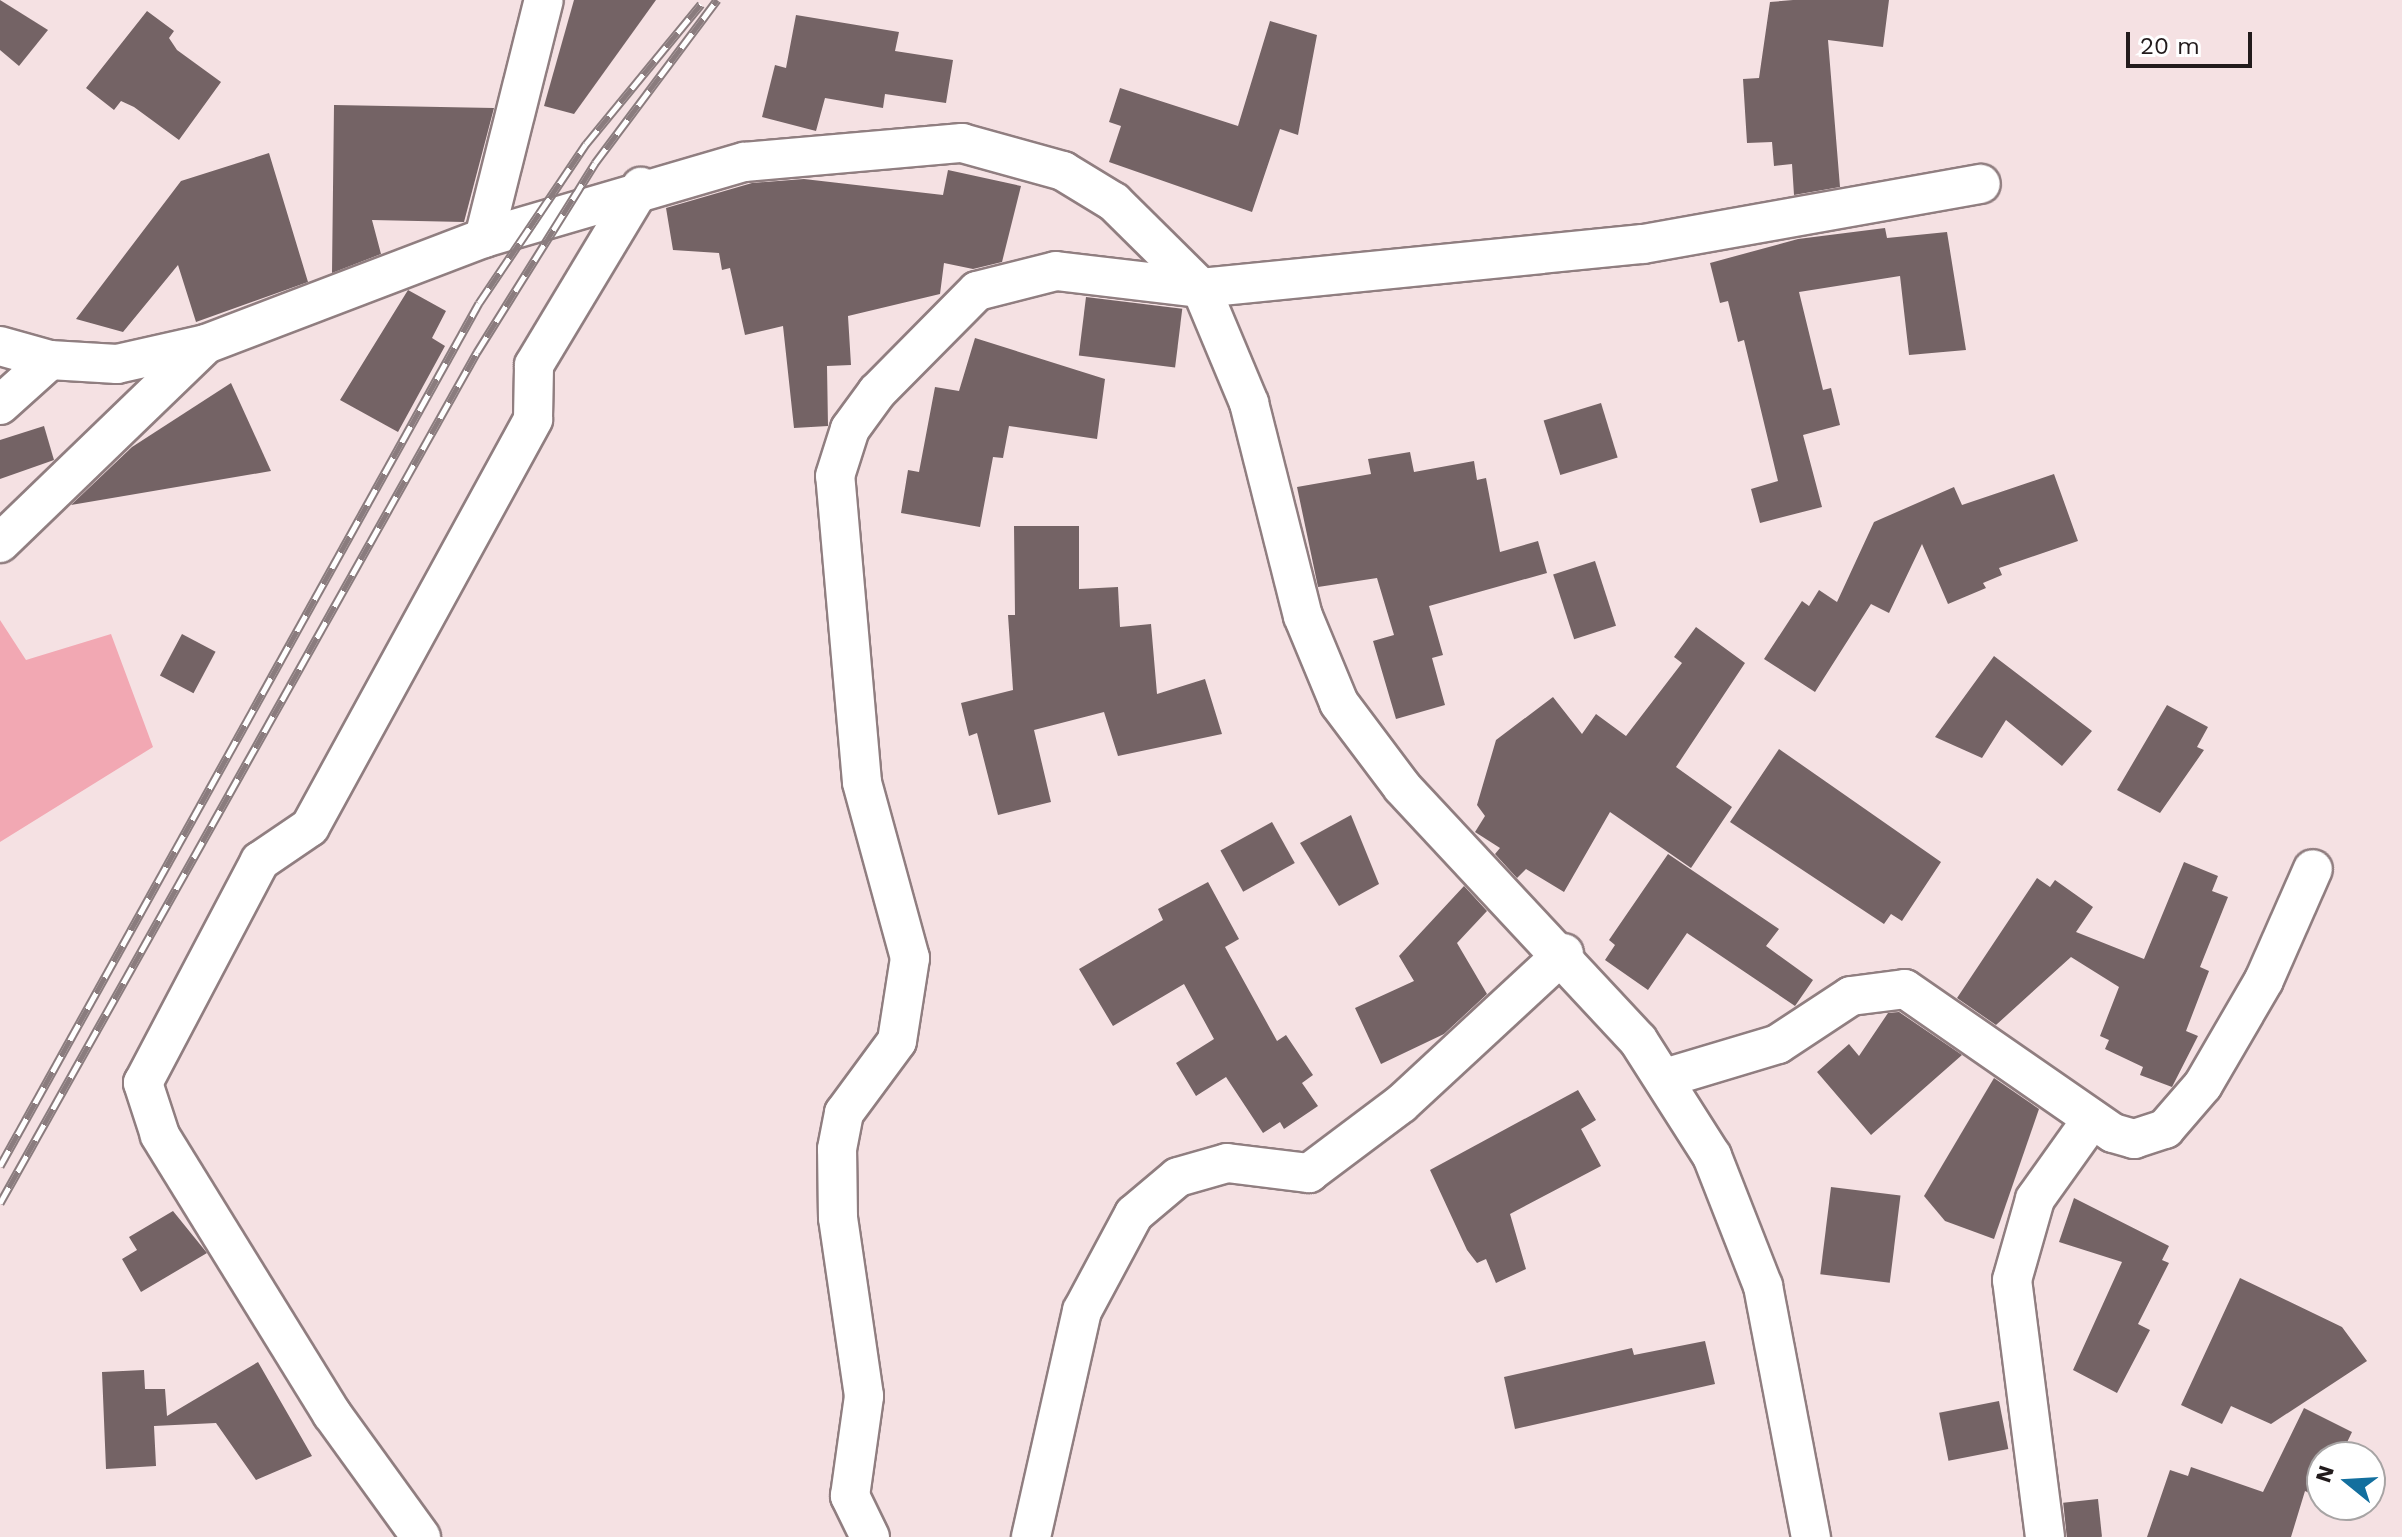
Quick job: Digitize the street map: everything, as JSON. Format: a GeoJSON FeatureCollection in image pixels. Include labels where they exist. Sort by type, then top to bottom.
{"type":"FeatureCollection","features":[{"type":"Feature","properties":{"kind":"street"},"geometry":{"type":"LineString","coordinates":[[484,238],[544,0]]}},
{"type":"Feature","properties":{"kind":"street"},"geometry":{"type":"LineString","coordinates":[[0,346],[50,360],[117,364],[206,344],[484,238],[641,187],[744,162],[962,143],[1063,171],[1153,235],[1201,288],[1249,403],[1303,616],[1339,703],[1402,787],[1564,953],[1665,1078],[1729,1192],[1763,1286],[1811,1537]]}},
{"type":"Feature","properties":{"kind":"street"},"geometry":{"type":"LineString","coordinates":[[870,1537],[850,1496],[864,1396],[838,1218],[837,1149],[844,1113],[897,1041],[910,958],[862,782],[835,476],[850,429],[877,392],[977,291],[1056,271],[1201,288],[1643,244],[1981,184]]}},
{"type":"Feature","properties":{"kind":"street"},"geometry":{"type":"LineString","coordinates":[[421,1537],[315,1388],[160,1135],[143,1083],[260,861],[310,827],[533,419],[534,365],[641,187]]}},
{"type":"Feature","properties":{"kind":"street"},"geometry":{"type":"LineString","coordinates":[[0,543],[206,344]]}},
{"type":"Feature","properties":{"kind":"street"},"geometry":{"type":"LineString","coordinates":[[0,405],[50,360]]}},
{"type":"Feature","properties":{"kind":"street"},"geometry":{"type":"LineString","coordinates":[[1665,1078],[1778,1044],[1851,996],[1882,987],[1905,989],[1937,1008],[2092,1119],[2134,1139],[2174,1118],[2203,1085],[2264,980],[2313,869]]}},
{"type":"Feature","properties":{"kind":"street"},"geometry":{"type":"LineString","coordinates":[[1031,1537],[1082,1311],[1134,1214],[1178,1177],[1227,1163],[1309,1173],[1401,1104],[1564,953]]}},
{"type":"Feature","properties":{"kind":"street"},"geometry":{"type":"LineString","coordinates":[[2045,1537],[2012,1280],[2035,1199],[2092,1119]]}},
{"type":"Feature","properties":{"kind":"shaded area"},"geometry":{"type":"Polygon","coordinates":[[[0,620],[26,660],[111,634],[153,747],[0,842],[0,620]]]}},
{"type":"Feature","properties":{"kind":"building"},"geometry":{"type":"Polygon","coordinates":[[[0,0],[48,30],[19,66],[0,50],[0,0]]]}},
{"type":"Feature","properties":{"kind":"building"},"geometry":{"type":"Polygon","coordinates":[[[574,0],[656,0],[574,114],[544,106],[574,0]]]}},
{"type":"Feature","properties":{"kind":"building"},"geometry":{"type":"Polygon","coordinates":[[[1889,0],[1883,47],[1828,40],[1840,187],[1794,195],[1792,164],[1774,166],[1772,142],[1747,143],[1743,79],[1759,78],[1770,2],[1889,0]]]}},
{"type":"Feature","properties":{"kind":"building"},"geometry":{"type":"Polygon","coordinates":[[[147,11],[174,31],[169,38],[177,50],[221,82],[179,140],[134,107],[121,101],[114,110],[86,88],[147,11]]]}},
{"type":"Feature","properties":{"kind":"building"},"geometry":{"type":"Polygon","coordinates":[[[796,15],[899,32],[895,51],[953,60],[946,103],[885,94],[883,108],[825,98],[816,131],[762,117],[775,65],[786,68],[796,15]]]}},
{"type":"Feature","properties":{"kind":"building"},"geometry":{"type":"Polygon","coordinates":[[[1270,21],[1317,35],[1298,135],[1280,129],[1252,212],[1109,162],[1121,126],[1109,122],[1120,88],[1238,126],[1270,21]]]}},
{"type":"Feature","properties":{"kind":"building"},"geometry":{"type":"Polygon","coordinates":[[[334,105],[494,108],[464,222],[372,220],[381,254],[332,273],[334,105]]]}},
{"type":"Feature","properties":{"kind":"building"},"geometry":{"type":"Polygon","coordinates":[[[269,153],[308,282],[196,322],[178,265],[123,332],[76,319],[181,181],[269,153]]]}},
{"type":"Feature","properties":{"kind":"building"},"geometry":{"type":"Polygon","coordinates":[[[948,170],[1021,186],[1002,262],[973,269],[944,263],[940,294],[848,316],[851,365],[827,366],[828,426],[794,428],[783,326],[745,335],[730,268],[722,270],[719,253],[673,250],[666,208],[752,183],[804,179],[943,195],[948,170]]]}},
{"type":"Feature","properties":{"kind":"building"},"geometry":{"type":"Polygon","coordinates":[[[1885,228],[1887,238],[1947,232],[1966,350],[1909,355],[1900,276],[1799,292],[1823,390],[1831,388],[1840,425],[1803,435],[1822,507],[1760,523],[1751,489],[1778,481],[1744,340],[1738,342],[1728,301],[1720,303],[1710,263],[1798,239],[1885,228]]]}},
{"type":"Feature","properties":{"kind":"building"},"geometry":{"type":"Polygon","coordinates":[[[408,290],[446,311],[432,338],[445,346],[398,432],[340,400],[408,290]]]}},
{"type":"Feature","properties":{"kind":"building"},"geometry":{"type":"Polygon","coordinates":[[[1086,297],[1182,309],[1175,367],[1079,356],[1086,297]]]}},
{"type":"Feature","properties":{"kind":"building"},"geometry":{"type":"Polygon","coordinates":[[[975,338],[1105,379],[1097,439],[1009,426],[1003,458],[993,457],[980,527],[901,513],[908,470],[919,472],[935,387],[959,391],[975,338]]]}},
{"type":"Feature","properties":{"kind":"building"},"geometry":{"type":"Polygon","coordinates":[[[231,383],[271,471],[71,505],[132,447],[231,383]]]}},
{"type":"Feature","properties":{"kind":"building"},"geometry":{"type":"Polygon","coordinates":[[[1601,403],[1618,458],[1560,475],[1544,421],[1601,403]]]}},
{"type":"Feature","properties":{"kind":"building"},"geometry":{"type":"Polygon","coordinates":[[[44,426],[54,460],[0,479],[0,440],[44,426]]]}},
{"type":"Feature","properties":{"kind":"building"},"geometry":{"type":"Polygon","coordinates":[[[1410,452],[1414,472],[1474,461],[1477,480],[1486,478],[1500,552],[1538,541],[1547,573],[1429,606],[1443,655],[1432,658],[1445,705],[1396,719],[1373,641],[1394,635],[1377,578],[1318,587],[1297,487],[1371,474],[1368,459],[1410,452]]]}},
{"type":"Feature","properties":{"kind":"building"},"geometry":{"type":"Polygon","coordinates":[[[2054,474],[2078,541],[1999,568],[2002,575],[1983,583],[1986,588],[1948,604],[1922,544],[1889,613],[1871,604],[1815,692],[1764,659],[1802,601],[1809,606],[1819,590],[1837,602],[1874,522],[1954,487],[1962,505],[2054,474]]]}},
{"type":"Feature","properties":{"kind":"building"},"geometry":{"type":"Polygon","coordinates":[[[1014,526],[1079,526],[1079,589],[1118,587],[1120,627],[1151,624],[1157,694],[1205,679],[1222,734],[1118,756],[1104,712],[1034,730],[1051,802],[998,815],[977,733],[969,736],[961,703],[1013,690],[1008,615],[1015,615],[1014,526]]]}},
{"type":"Feature","properties":{"kind":"building"},"geometry":{"type":"Polygon","coordinates":[[[1595,561],[1616,626],[1574,639],[1553,575],[1595,561]]]}},
{"type":"Feature","properties":{"kind":"building"},"geometry":{"type":"Polygon","coordinates":[[[1696,627],[1745,663],[1676,767],[1732,807],[1691,868],[1610,812],[1564,892],[1526,869],[1517,878],[1495,854],[1500,848],[1475,832],[1485,816],[1477,805],[1496,740],[1553,697],[1582,734],[1596,714],[1626,736],[1682,663],[1674,657],[1696,627]]]}},
{"type":"Feature","properties":{"kind":"building"},"geometry":{"type":"Polygon","coordinates":[[[182,634],[216,652],[193,693],[160,675],[182,634]]]}},
{"type":"Feature","properties":{"kind":"building"},"geometry":{"type":"Polygon","coordinates":[[[1994,656],[2092,731],[2062,766],[2006,720],[1982,758],[1935,737],[1994,656]]]}},
{"type":"Feature","properties":{"kind":"building"},"geometry":{"type":"Polygon","coordinates":[[[2167,705],[2208,727],[2197,747],[2204,750],[2160,813],[2117,790],[2167,705]]]}},
{"type":"Feature","properties":{"kind":"building"},"geometry":{"type":"Polygon","coordinates":[[[1779,749],[1941,862],[1902,921],[1891,914],[1884,924],[1730,822],[1779,749]]]}},
{"type":"Feature","properties":{"kind":"building"},"geometry":{"type":"Polygon","coordinates":[[[1351,815],[1379,884],[1339,906],[1300,843],[1351,815]]]}},
{"type":"Feature","properties":{"kind":"building"},"geometry":{"type":"Polygon","coordinates":[[[1272,822],[1295,863],[1243,892],[1220,851],[1272,822]]]}},
{"type":"Feature","properties":{"kind":"building"},"geometry":{"type":"Polygon","coordinates":[[[1668,854],[1779,929],[1766,946],[1813,980],[1795,1006],[1687,933],[1648,990],[1605,960],[1615,945],[1609,940],[1668,854]]]}},
{"type":"Feature","properties":{"kind":"building"},"geometry":{"type":"Polygon","coordinates":[[[2184,862],[2218,876],[2212,891],[2228,897],[2200,967],[2209,971],[2186,1031],[2198,1036],[2172,1087],[2140,1075],[2143,1067],[2105,1049],[2109,1040],[2100,1036],[2119,987],[2071,957],[1996,1025],[1957,998],[2037,878],[2050,887],[2055,880],[2093,907],[2076,932],[2144,959],[2184,862]]]}},
{"type":"Feature","properties":{"kind":"building"},"geometry":{"type":"Polygon","coordinates":[[[1208,882],[1239,939],[1225,947],[1277,1041],[1286,1035],[1313,1075],[1302,1083],[1318,1106],[1284,1129],[1280,1122],[1263,1133],[1226,1077],[1196,1096],[1176,1063],[1214,1039],[1184,984],[1113,1026],[1079,969],[1163,920],[1158,909],[1208,882]]]}},
{"type":"Feature","properties":{"kind":"building"},"geometry":{"type":"Polygon","coordinates":[[[1464,886],[1487,911],[1457,943],[1487,994],[1444,1034],[1381,1064],[1355,1008],[1414,981],[1399,956],[1464,886]]]}},
{"type":"Feature","properties":{"kind":"building"},"geometry":{"type":"Polygon","coordinates":[[[1899,1012],[1962,1055],[1871,1135],[1817,1072],[1849,1044],[1859,1056],[1888,1013],[1899,1012]]]}},
{"type":"Feature","properties":{"kind":"building"},"geometry":{"type":"Polygon","coordinates":[[[1994,1078],[2039,1109],[1994,1239],[1945,1221],[1924,1196],[1994,1078]]]}},
{"type":"Feature","properties":{"kind":"building"},"geometry":{"type":"Polygon","coordinates":[[[1578,1090],[1596,1120],[1581,1129],[1601,1166],[1510,1214],[1526,1269],[1496,1283],[1486,1259],[1477,1263],[1467,1250],[1430,1170],[1578,1090]]]}},
{"type":"Feature","properties":{"kind":"building"},"geometry":{"type":"Polygon","coordinates":[[[1831,1187],[1900,1196],[1890,1283],[1820,1274],[1831,1187]]]}},
{"type":"Feature","properties":{"kind":"building"},"geometry":{"type":"Polygon","coordinates":[[[2074,1198],[2169,1246],[2162,1260],[2169,1263],[2138,1324],[2150,1330],[2117,1393],[2073,1370],[2122,1262],[2059,1242],[2074,1198]]]}},
{"type":"Feature","properties":{"kind":"building"},"geometry":{"type":"Polygon","coordinates":[[[173,1211],[207,1253],[141,1292],[122,1259],[137,1250],[129,1237],[173,1211]]]}},
{"type":"Feature","properties":{"kind":"building"},"geometry":{"type":"Polygon","coordinates":[[[2240,1278],[2342,1327],[2367,1361],[2271,1424],[2231,1406],[2222,1424],[2181,1405],[2240,1278]]]}},
{"type":"Feature","properties":{"kind":"building"},"geometry":{"type":"Polygon","coordinates":[[[1705,1341],[1715,1384],[1515,1429],[1504,1377],[1632,1348],[1634,1355],[1705,1341]]]}},
{"type":"Feature","properties":{"kind":"building"},"geometry":{"type":"Polygon","coordinates":[[[258,1362],[312,1456],[256,1480],[216,1423],[154,1426],[156,1466],[106,1469],[102,1372],[144,1370],[145,1389],[165,1389],[167,1416],[258,1362]]]}},
{"type":"Feature","properties":{"kind":"building"},"geometry":{"type":"Polygon","coordinates":[[[1999,1401],[2008,1449],[1948,1461],[1939,1413],[1999,1401]]]}},
{"type":"Feature","properties":{"kind":"building"},"geometry":{"type":"Polygon","coordinates":[[[2304,1408],[2352,1432],[2348,1441],[2306,1441],[2306,1491],[2291,1537],[2147,1537],[2170,1470],[2188,1476],[2191,1467],[2263,1492],[2304,1408]]]}},
{"type":"Feature","properties":{"kind":"building"},"geometry":{"type":"Polygon","coordinates":[[[2098,1499],[2102,1537],[2067,1537],[2063,1503],[2098,1499]]]}},
{"type":"Feature","properties":{"kind":"railway"},"geometry":{"type":"LineString","coordinates":[[0,1203],[477,352],[595,163],[717,0]]}},
{"type":"Feature","properties":{"kind":"railway"},"geometry":{"type":"LineString","coordinates":[[0,1166],[479,303],[586,144],[701,4]]}}]}
